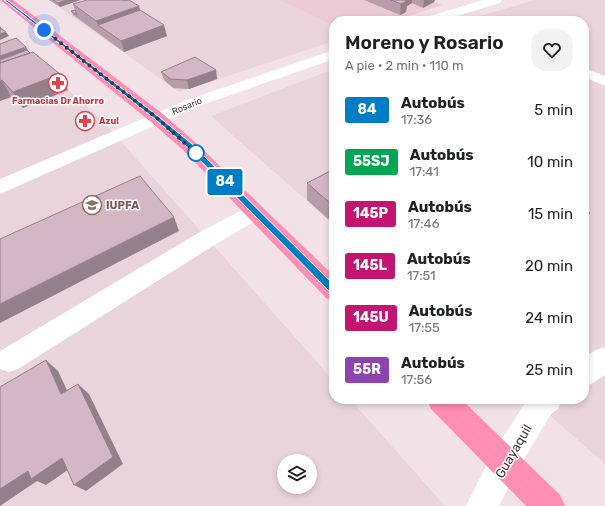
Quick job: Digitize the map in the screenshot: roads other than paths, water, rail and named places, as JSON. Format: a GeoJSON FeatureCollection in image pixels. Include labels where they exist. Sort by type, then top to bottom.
{"type":"FeatureCollection","features":[{"type":"Feature","properties":{"kind":"main road"},"geometry":{"type":"LineString","coordinates":[[6,0],[157,118],[189,146],[329,286]]}},
{"type":"Feature","properties":{"kind":"main road"},"geometry":{"type":"LineString","coordinates":[[446,404],[549,506]]}},
{"type":"Feature","properties":{"kind":"street"},"geometry":{"type":"LineString","coordinates":[[442,16],[496,0]]}},
{"type":"Feature","properties":{"kind":"street"},"geometry":{"type":"LineString","coordinates":[[453,12],[461,16]]}},
{"type":"Feature","properties":{"kind":"street","name":"Rosario"},"geometry":{"type":"LineString","coordinates":[[0,187],[157,118],[234,88],[329,56]]}},
{"type":"Feature","properties":{"kind":"street"},"geometry":{"type":"LineString","coordinates":[[589,74],[605,81]]}},
{"type":"Feature","properties":{"kind":"street"},"geometry":{"type":"LineString","coordinates":[[8,360],[208,238],[255,212]]}},
{"type":"Feature","properties":{"kind":"street"},"geometry":{"type":"LineString","coordinates":[[589,370],[605,359]]}},
{"type":"Feature","properties":{"kind":"street","name":"Guayaquil"},"geometry":{"type":"LineString","coordinates":[[482,506],[504,463],[540,404]]}},
{"type":"Feature","properties":{"kind":"place","name":"Farmacias Dr Ahorro"},"geometry":{"type":"Point","coordinates":[58,83]}},
{"type":"Feature","properties":{"kind":"place","name":"Azul"},"geometry":{"type":"Point","coordinates":[85,121]}},
{"type":"Feature","properties":{"kind":"place","name":"IUPFA"},"geometry":{"type":"Point","coordinates":[92,205]}}]}
